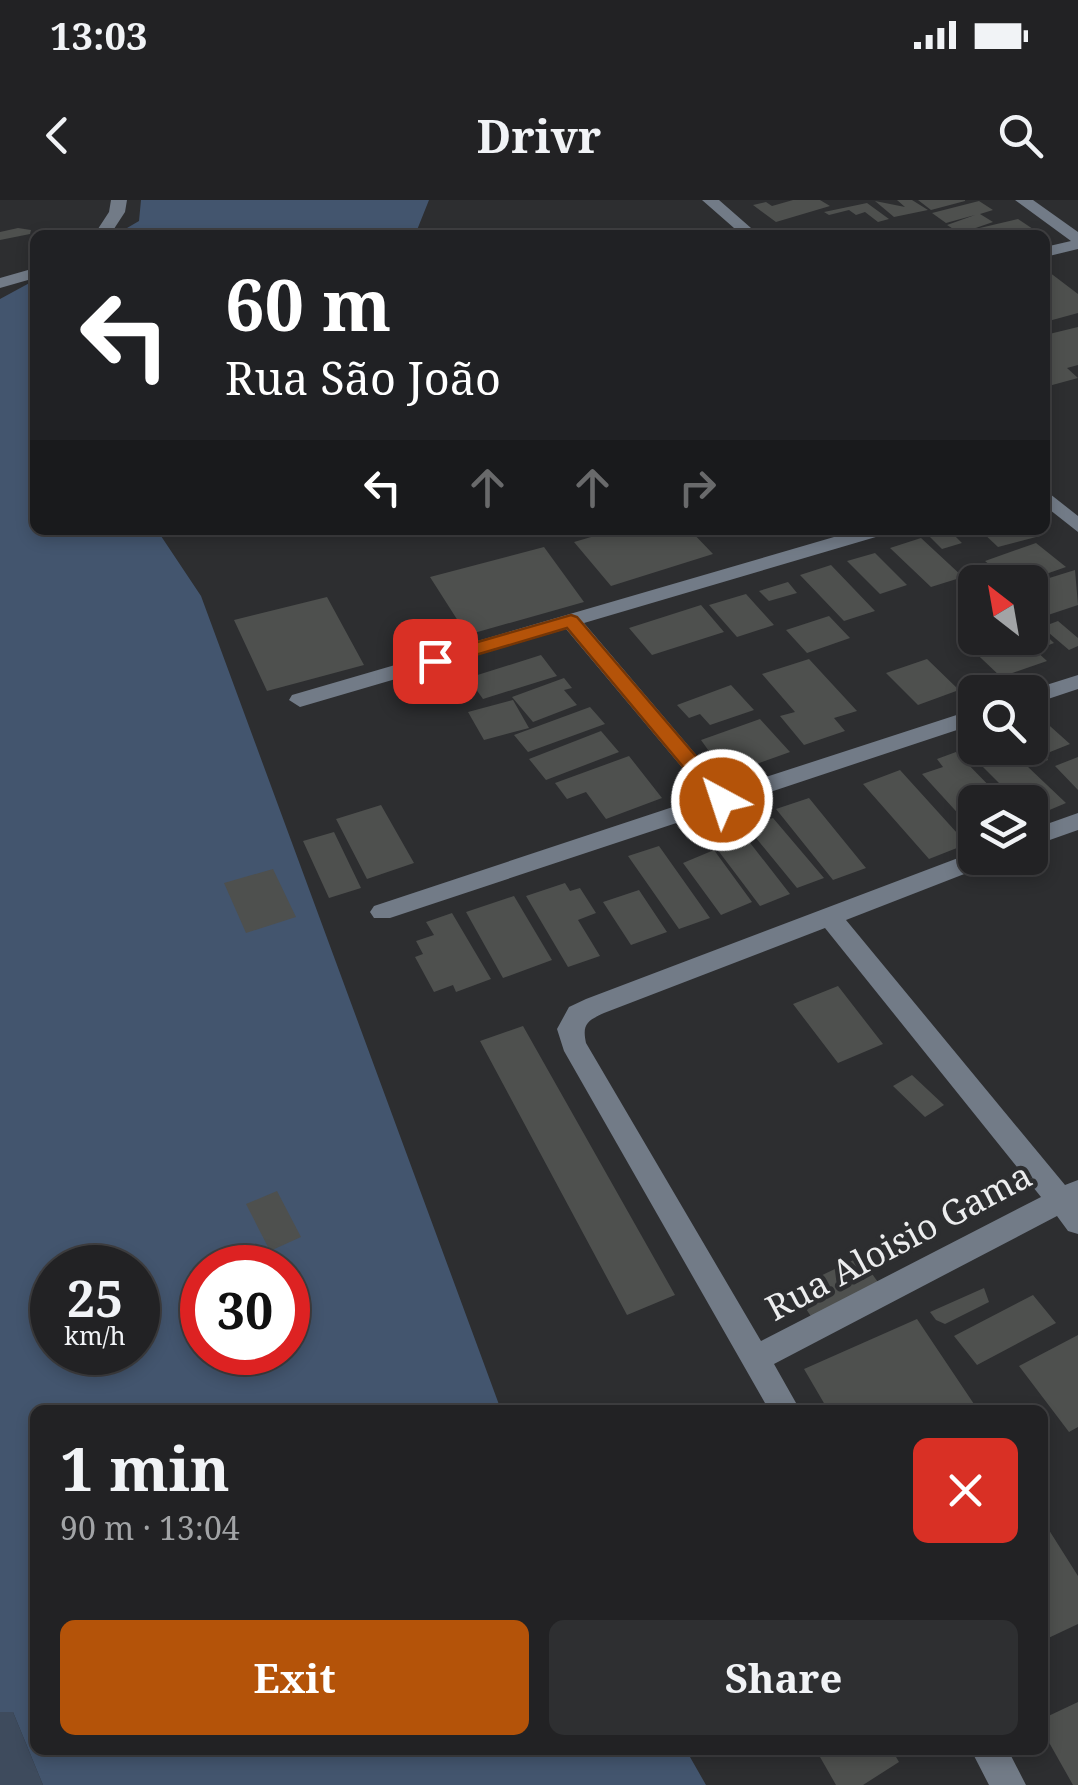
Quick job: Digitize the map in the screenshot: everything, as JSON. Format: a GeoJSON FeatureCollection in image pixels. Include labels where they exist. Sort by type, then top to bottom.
{"type":"FeatureCollection","features":[{"type":"Feature","properties":{"kind":"street"},"geometry":{"type":"LineString","coordinates":[[105,230],[117,212],[119,200]]}},
{"type":"Feature","properties":{"kind":"street"},"geometry":{"type":"LineString","coordinates":[[710,200],[745,230]]}},
{"type":"Feature","properties":{"kind":"street"},"geometry":{"type":"LineString","coordinates":[[1023,200],[1078,242]]}},
{"type":"Feature","properties":{"kind":"street"},"geometry":{"type":"LineString","coordinates":[[1050,250],[1078,242]]}},
{"type":"Feature","properties":{"kind":"street"},"geometry":{"type":"LineString","coordinates":[[0,283],[30,274]]}},
{"type":"Feature","properties":{"kind":"street"},"geometry":{"type":"LineString","coordinates":[[1050,501],[1078,526]]}},
{"type":"Feature","properties":{"kind":"street"},"geometry":{"type":"LineString","coordinates":[[300,700],[862,535]]}},
{"type":"Feature","properties":{"kind":"street"},"geometry":{"type":"LineString","coordinates":[[571,621],[722,800]]}},
{"type":"Feature","properties":{"kind":"street"},"geometry":{"type":"LineString","coordinates":[[1048,692],[1078,682]]}},
{"type":"Feature","properties":{"kind":"street"},"geometry":{"type":"LineString","coordinates":[[382,912],[958,722]]}},
{"type":"Feature","properties":{"kind":"street"},"geometry":{"type":"LineString","coordinates":[[1048,832],[1077,822]]}},
{"type":"Feature","properties":{"kind":"street"},"geometry":{"type":"LineString","coordinates":[[782,1405],[573,1044],[570,1029],[578,1014],[640,985],[958,867]]}},
{"type":"Feature","properties":{"kind":"street"},"geometry":{"type":"LineString","coordinates":[[828,915],[1072,1204]]}},
{"type":"Feature","properties":{"kind":"street","name":"Rua Aloisio Gama"},"geometry":{"type":"LineString","coordinates":[[755,1359],[1072,1204]]}},
{"type":"Feature","properties":{"kind":"street"},"geometry":{"type":"LineString","coordinates":[[991,1755],[1009,1785]]}},
{"type":"Feature","properties":{"kind":"shaded area"},"geometry":{"type":"Polygon","coordinates":[[[141,200],[429,200],[417,230],[124,230],[139,221],[141,200]]]}},
{"type":"Feature","properties":{"kind":"shaded area"},"geometry":{"type":"Polygon","coordinates":[[[30,283],[30,535],[160,535],[201,596],[499,1405],[30,1405],[30,1753],[13,1712],[0,1712],[0,299],[30,283]]]}},
{"type":"Feature","properties":{"kind":"shaded area"},"geometry":{"type":"Polygon","coordinates":[[[0,1712],[13,1712],[43,1785],[0,1785],[0,1712]]]}},
{"type":"Feature","properties":{"kind":"shaded area"},"geometry":{"type":"Polygon","coordinates":[[[31,1755],[689,1755],[706,1785],[43,1785],[31,1755]]]}},
{"type":"Feature","properties":{"kind":"building"},"geometry":{"type":"Polygon","coordinates":[[[793,200],[820,200],[830,206],[776,222],[753,205],[766,202],[772,206],[793,200]]]}},
{"type":"Feature","properties":{"kind":"building"},"geometry":{"type":"Polygon","coordinates":[[[897,200],[912,200],[928,210],[894,217],[875,201],[905,207],[897,200]]]}},
{"type":"Feature","properties":{"kind":"building"},"geometry":{"type":"Polygon","coordinates":[[[918,200],[965,200],[965,201],[931,210],[918,200]]]}},
{"type":"Feature","properties":{"kind":"building"},"geometry":{"type":"Polygon","coordinates":[[[979,201],[993,210],[980,214],[993,222],[970,230],[955,230],[947,225],[975,215],[946,223],[932,213],[979,201]]]}},
{"type":"Feature","properties":{"kind":"building"},"geometry":{"type":"Polygon","coordinates":[[[867,203],[889,219],[878,222],[865,212],[856,215],[849,210],[829,215],[824,212],[867,203]]]}},
{"type":"Feature","properties":{"kind":"building"},"geometry":{"type":"Polygon","coordinates":[[[1018,219],[1034,230],[971,230],[1018,219]]]}},
{"type":"Feature","properties":{"kind":"building"},"geometry":{"type":"Polygon","coordinates":[[[31,230],[30,234],[0,240],[0,232],[31,230]]]}},
{"type":"Feature","properties":{"kind":"building"},"geometry":{"type":"Polygon","coordinates":[[[1050,273],[1078,294],[1078,313],[1050,321],[1050,273]]]}},
{"type":"Feature","properties":{"kind":"building"},"geometry":{"type":"Polygon","coordinates":[[[1078,327],[1078,365],[1067,368],[1078,378],[1050,386],[1050,334],[1078,327]]]}},
{"type":"Feature","properties":{"kind":"building"},"geometry":{"type":"Polygon","coordinates":[[[598,535],[695,535],[713,554],[611,586],[574,542],[598,535]]]}},
{"type":"Feature","properties":{"kind":"building"},"geometry":{"type":"Polygon","coordinates":[[[928,535],[954,535],[962,543],[942,549],[928,535]]]}},
{"type":"Feature","properties":{"kind":"building"},"geometry":{"type":"Polygon","coordinates":[[[985,535],[1040,536],[998,547],[985,535]]]}},
{"type":"Feature","properties":{"kind":"building"},"geometry":{"type":"Polygon","coordinates":[[[921,538],[958,572],[958,579],[931,587],[890,548],[921,538]]]}},
{"type":"Feature","properties":{"kind":"building"},"geometry":{"type":"Polygon","coordinates":[[[1036,543],[1066,567],[1048,573],[1048,565],[990,565],[985,561],[1036,543]]]}},
{"type":"Feature","properties":{"kind":"building"},"geometry":{"type":"Polygon","coordinates":[[[544,547],[584,602],[467,635],[430,577],[544,547]]]}},
{"type":"Feature","properties":{"kind":"building"},"geometry":{"type":"Polygon","coordinates":[[[875,553],[907,585],[880,594],[847,561],[875,553]]]}},
{"type":"Feature","properties":{"kind":"building"},"geometry":{"type":"Polygon","coordinates":[[[831,565],[875,611],[844,621],[800,575],[831,565]]]}},
{"type":"Feature","properties":{"kind":"building"},"geometry":{"type":"Polygon","coordinates":[[[1075,570],[1078,605],[1048,615],[1048,578],[1075,570]]]}},
{"type":"Feature","properties":{"kind":"building"},"geometry":{"type":"Polygon","coordinates":[[[788,582],[797,593],[769,601],[759,591],[788,582]]]}},
{"type":"Feature","properties":{"kind":"building"},"geometry":{"type":"Polygon","coordinates":[[[746,594],[774,625],[737,637],[709,605],[746,594]]]}},
{"type":"Feature","properties":{"kind":"building"},"geometry":{"type":"Polygon","coordinates":[[[327,597],[364,665],[267,691],[234,620],[327,597]]]}},
{"type":"Feature","properties":{"kind":"building"},"geometry":{"type":"Polygon","coordinates":[[[701,605],[724,632],[652,655],[629,628],[701,605]]]}},
{"type":"Feature","properties":{"kind":"building"},"geometry":{"type":"Polygon","coordinates":[[[829,616],[850,638],[807,653],[786,630],[829,616]]]}},
{"type":"Feature","properties":{"kind":"building"},"geometry":{"type":"Polygon","coordinates":[[[1058,621],[1078,638],[1078,646],[1069,650],[1048,632],[1048,625],[1058,621]]]}},
{"type":"Feature","properties":{"kind":"building"},"geometry":{"type":"Polygon","coordinates":[[[541,655],[557,676],[483,699],[468,678],[541,655]]]}},
{"type":"Feature","properties":{"kind":"building"},"geometry":{"type":"Polygon","coordinates":[[[978,655],[1040,655],[1047,661],[1007,675],[999,675],[978,655]]]}},
{"type":"Feature","properties":{"kind":"building"},"geometry":{"type":"Polygon","coordinates":[[[809,659],[857,711],[834,718],[845,731],[804,745],[780,716],[795,712],[762,674],[809,659]]]}},
{"type":"Feature","properties":{"kind":"building"},"geometry":{"type":"Polygon","coordinates":[[[927,659],[958,690],[918,705],[886,673],[927,659]]]}},
{"type":"Feature","properties":{"kind":"building"},"geometry":{"type":"Polygon","coordinates":[[[564,678],[572,688],[564,690],[577,705],[533,722],[512,697],[564,678]]]}},
{"type":"Feature","properties":{"kind":"building"},"geometry":{"type":"Polygon","coordinates":[[[731,685],[754,710],[710,725],[700,714],[689,718],[677,705],[731,685]]]}},
{"type":"Feature","properties":{"kind":"building"},"geometry":{"type":"Polygon","coordinates":[[[513,700],[529,728],[484,740],[468,712],[513,700]]]}},
{"type":"Feature","properties":{"kind":"building"},"geometry":{"type":"Polygon","coordinates":[[[590,707],[605,724],[528,752],[514,735],[590,707]]]}},
{"type":"Feature","properties":{"kind":"building"},"geometry":{"type":"Polygon","coordinates":[[[760,719],[790,752],[726,775],[701,740],[760,719]]]}},
{"type":"Feature","properties":{"kind":"building"},"geometry":{"type":"Polygon","coordinates":[[[1048,724],[1070,744],[1048,753],[1048,724]]]}},
{"type":"Feature","properties":{"kind":"building"},"geometry":{"type":"Polygon","coordinates":[[[601,731],[619,752],[546,780],[529,759],[601,731]]]}},
{"type":"Feature","properties":{"kind":"building"},"geometry":{"type":"Polygon","coordinates":[[[956,752],[958,765],[969,765],[988,785],[958,785],[958,813],[922,774],[943,767],[937,759],[956,752]]]}},
{"type":"Feature","properties":{"kind":"building"},"geometry":{"type":"Polygon","coordinates":[[[629,756],[662,798],[606,819],[586,792],[567,799],[555,783],[629,756]]]}},
{"type":"Feature","properties":{"kind":"building"},"geometry":{"type":"Polygon","coordinates":[[[1078,757],[1078,790],[1055,766],[1078,757]]]}},
{"type":"Feature","properties":{"kind":"building"},"geometry":{"type":"Polygon","coordinates":[[[981,765],[1026,765],[1047,785],[1001,785],[981,765]]]}},
{"type":"Feature","properties":{"kind":"building"},"geometry":{"type":"Polygon","coordinates":[[[900,770],[958,834],[958,848],[929,859],[863,784],[900,770]]]}},
{"type":"Feature","properties":{"kind":"building"},"geometry":{"type":"Polygon","coordinates":[[[1048,786],[1066,803],[1048,811],[1048,786]]]}},
{"type":"Feature","properties":{"kind":"building"},"geometry":{"type":"Polygon","coordinates":[[[809,798],[866,868],[833,880],[776,809],[809,798]]]}},
{"type":"Feature","properties":{"kind":"building"},"geometry":{"type":"Polygon","coordinates":[[[381,805],[414,863],[367,879],[336,819],[381,805]]]}},
{"type":"Feature","properties":{"kind":"building"},"geometry":{"type":"Polygon","coordinates":[[[773,818],[824,878],[797,888],[747,827],[773,818]]]}},
{"type":"Feature","properties":{"kind":"building"},"geometry":{"type":"Polygon","coordinates":[[[334,832],[361,888],[329,898],[303,841],[334,832]]]}},
{"type":"Feature","properties":{"kind":"building"},"geometry":{"type":"Polygon","coordinates":[[[744,835],[790,894],[760,906],[714,845],[744,835]]]}},
{"type":"Feature","properties":{"kind":"building"},"geometry":{"type":"Polygon","coordinates":[[[659,846],[710,918],[679,929],[628,856],[659,846]]]}},
{"type":"Feature","properties":{"kind":"building"},"geometry":{"type":"Polygon","coordinates":[[[714,850],[752,902],[721,915],[683,863],[714,850]]]}},
{"type":"Feature","properties":{"kind":"building"},"geometry":{"type":"Polygon","coordinates":[[[273,869],[296,917],[246,933],[224,883],[273,869]]]}},
{"type":"Feature","properties":{"kind":"building"},"geometry":{"type":"Polygon","coordinates":[[[565,883],[570,891],[580,888],[596,913],[578,920],[600,956],[568,967],[526,896],[565,883]]]}},
{"type":"Feature","properties":{"kind":"building"},"geometry":{"type":"Polygon","coordinates":[[[639,890],[667,932],[631,945],[603,902],[639,890]]]}},
{"type":"Feature","properties":{"kind":"building"},"geometry":{"type":"Polygon","coordinates":[[[514,896],[552,960],[503,978],[466,912],[514,896]]]}},
{"type":"Feature","properties":{"kind":"building"},"geometry":{"type":"Polygon","coordinates":[[[452,913],[491,979],[456,992],[453,985],[434,992],[415,957],[423,954],[416,941],[434,935],[426,922],[452,913]]]}},
{"type":"Feature","properties":{"kind":"building"},"geometry":{"type":"Polygon","coordinates":[[[838,986],[883,1044],[838,1063],[793,1004],[838,986]]]}},
{"type":"Feature","properties":{"kind":"building"},"geometry":{"type":"Polygon","coordinates":[[[523,1026],[675,1295],[627,1315],[480,1041],[523,1026]]]}},
{"type":"Feature","properties":{"kind":"building"},"geometry":{"type":"Polygon","coordinates":[[[912,1075],[944,1105],[925,1117],[893,1086],[912,1075]]]}},
{"type":"Feature","properties":{"kind":"building"},"geometry":{"type":"Polygon","coordinates":[[[277,1191],[301,1237],[283,1245],[267,1245],[246,1204],[277,1191]]]}},
{"type":"Feature","properties":{"kind":"building"},"geometry":{"type":"Polygon","coordinates":[[[860,1257],[880,1285],[812,1318],[793,1289],[860,1257]]]}},
{"type":"Feature","properties":{"kind":"building"},"geometry":{"type":"Polygon","coordinates":[[[984,1288],[989,1302],[945,1324],[930,1312],[984,1288]]]}},
{"type":"Feature","properties":{"kind":"building"},"geometry":{"type":"Polygon","coordinates":[[[1033,1295],[1056,1323],[977,1365],[954,1336],[1033,1295]]]}},
{"type":"Feature","properties":{"kind":"building"},"geometry":{"type":"Polygon","coordinates":[[[917,1319],[975,1405],[825,1405],[804,1369],[917,1319]]]}},
{"type":"Feature","properties":{"kind":"building"},"geometry":{"type":"Polygon","coordinates":[[[1078,1335],[1078,1427],[1069,1432],[1019,1366],[1078,1335]]]}},
{"type":"Feature","properties":{"kind":"building"},"geometry":{"type":"Polygon","coordinates":[[[1048,1528],[1078,1576],[1078,1624],[1048,1638],[1048,1528]]]}},
{"type":"Feature","properties":{"kind":"building"},"geometry":{"type":"Polygon","coordinates":[[[1078,1702],[1078,1785],[1073,1785],[1048,1741],[1048,1716],[1078,1702]]]}},
{"type":"Feature","properties":{"kind":"building"},"geometry":{"type":"Polygon","coordinates":[[[819,1755],[895,1755],[899,1762],[863,1785],[836,1785],[819,1755]]]}},
{"type":"Feature","properties":{"kind":"route"},"geometry":{"type":"LineString","coordinates":[[435,661],[571,621],[722,800]]}}]}
